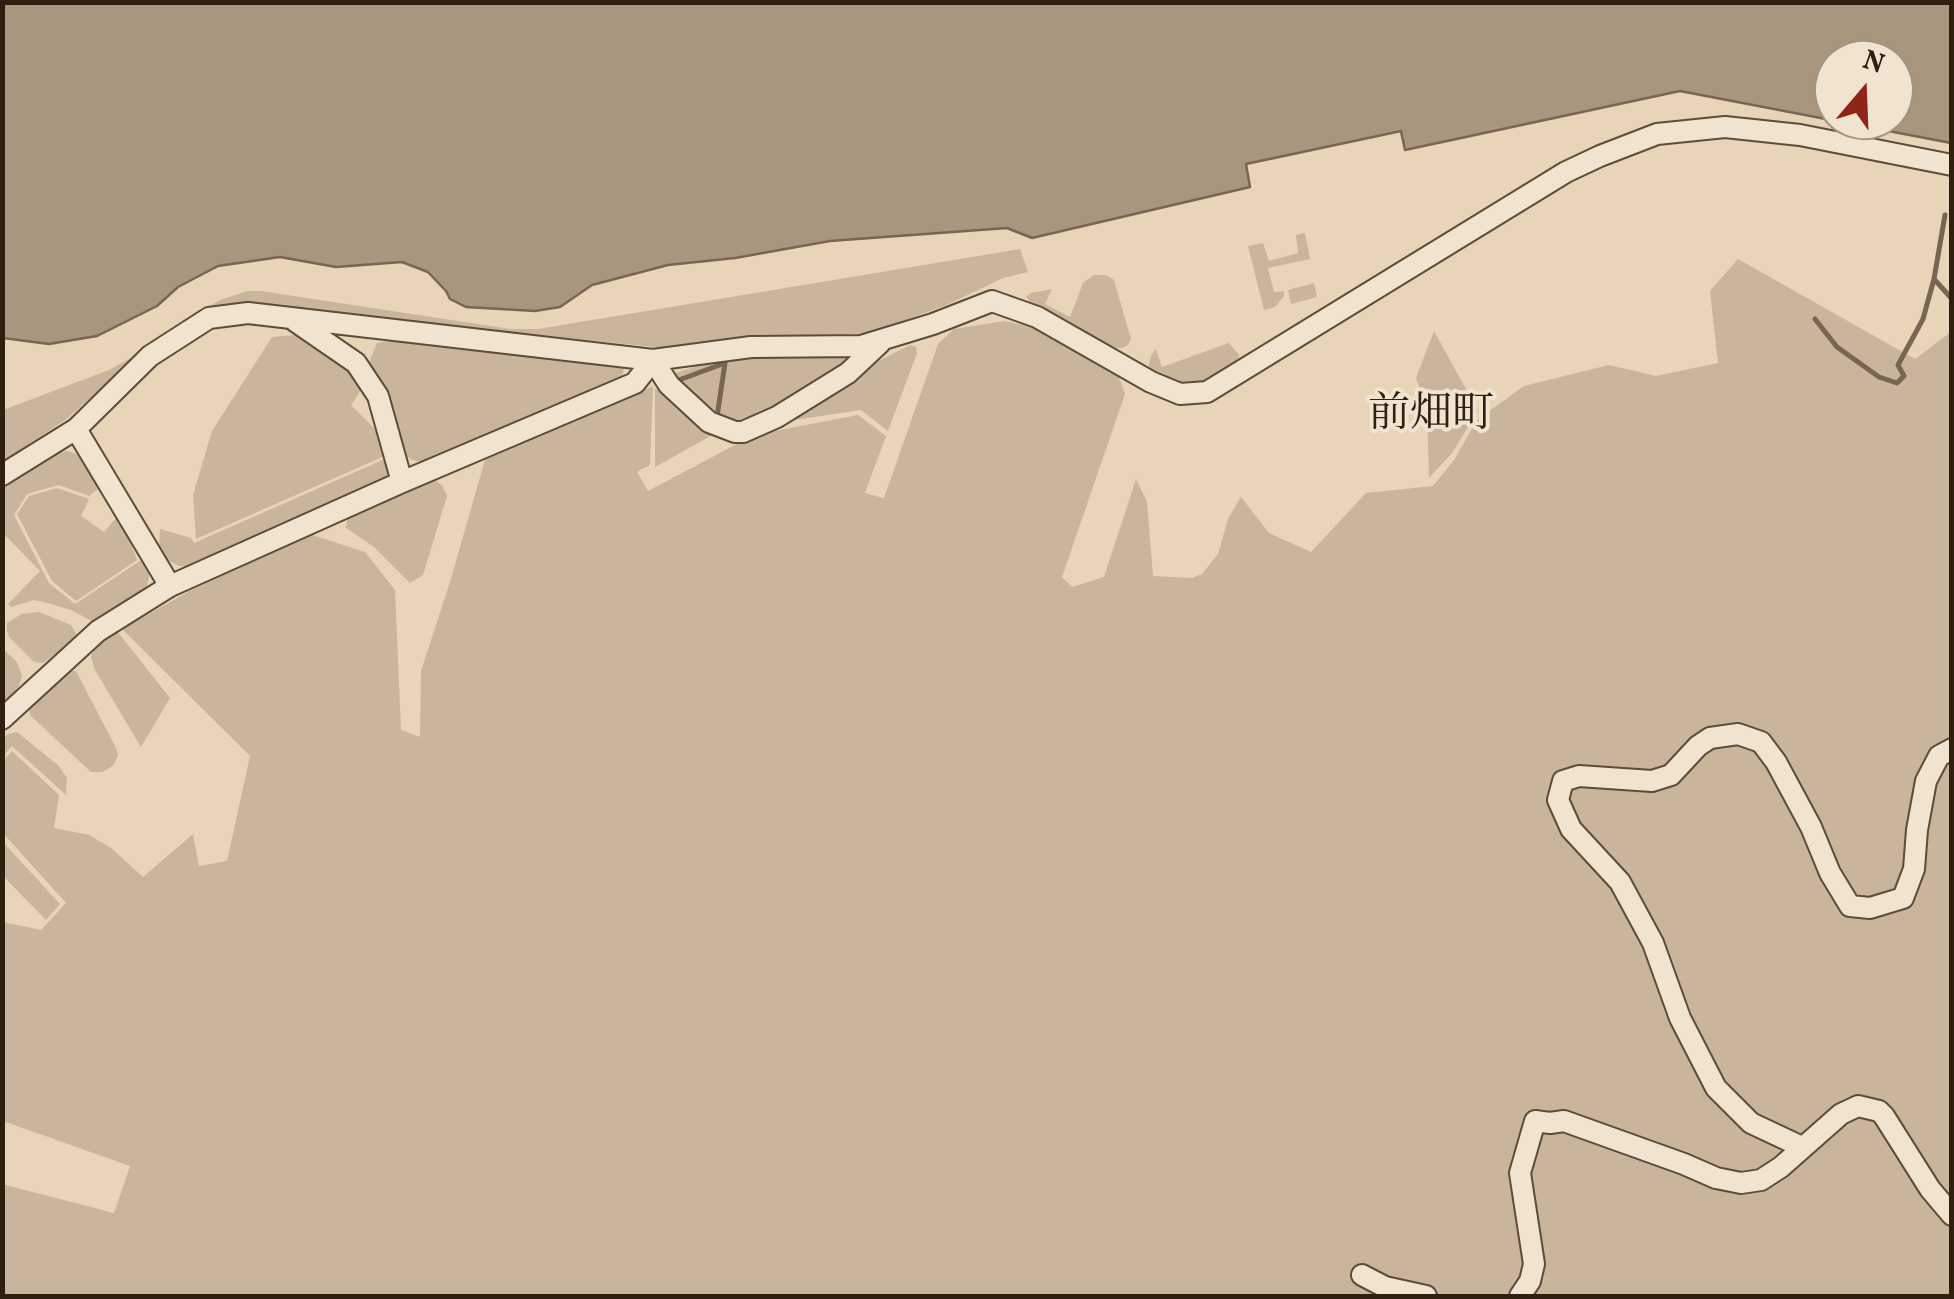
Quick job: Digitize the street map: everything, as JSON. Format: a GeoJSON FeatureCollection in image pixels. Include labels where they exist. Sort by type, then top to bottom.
{"type":"FeatureCollection","features":[{"type":"Feature","properties":{"kind":"street"},"geometry":{"type":"LineString","coordinates":[[2,474],[76,430],[150,356],[209,318],[248,314],[653,360],[751,347],[861,346],[992,301],[1037,317],[1151,382],[1180,394],[1207,392],[1566,172],[1658,134],[1725,127],[1800,135],[1952,165]]}},
{"type":"Feature","properties":{"kind":"street"},"geometry":{"type":"LineString","coordinates":[[292,319],[356,364],[378,396],[402,482]]}},
{"type":"Feature","properties":{"kind":"street"},"geometry":{"type":"LineString","coordinates":[[356,364],[379,329]]}},
{"type":"Feature","properties":{"kind":"street"},"geometry":{"type":"LineString","coordinates":[[653,360],[669,385],[709,422],[744,432],[778,417],[848,373],[886,339]]}},
{"type":"Feature","properties":{"kind":"street"},"geometry":{"type":"LineString","coordinates":[[2,719],[98,631],[170,586],[636,383],[653,360]]}},
{"type":"Feature","properties":{"kind":"street"},"geometry":{"type":"LineString","coordinates":[[76,430],[170,586]]}},
{"type":"Feature","properties":{"kind":"street"},"geometry":{"type":"LineString","coordinates":[[1802,1147],[1751,1123],[1716,1088],[1680,1018],[1654,943],[1620,882],[1571,829],[1558,800],[1563,781],[1579,776],[1652,780],[1671,775],[1710,738],[1738,734],[1761,742],[1803,811],[1830,873],[1850,906],[1870,908],[1903,898],[1914,869],[1916,830],[1926,781],[1939,756],[1952,749]]}},
{"type":"Feature","properties":{"kind":"street"},"geometry":{"type":"LineString","coordinates":[[1520,1296],[1530,1281],[1534,1264],[1520,1174],[1535,1121],[1564,1121],[1716,1178],[1741,1183],[1761,1180],[1781,1168],[1841,1114],[1858,1106],[1879,1111],[1930,1189],[1952,1215]]}},
{"type":"Feature","properties":{"kind":"street"},"geometry":{"type":"LineString","coordinates":[[1362,1275],[1385,1287],[1426,1296]]}},
{"type":"Feature","properties":{"kind":"shaded area"},"geometry":{"type":"Polygon","coordinates":[[[3,2],[1951,3],[1951,143],[1914,136],[1914,40],[1814,40],[1814,117],[1680,91],[1405,150],[1401,131],[1246,164],[1250,187],[1032,238],[1007,228],[830,241],[668,265],[592,285],[560,307],[535,311],[466,307],[450,299],[428,272],[402,262],[336,267],[280,257],[218,266],[178,287],[157,306],[97,336],[49,344],[3,338],[3,2]]]}},
{"type":"Feature","properties":{"kind":"shaded area"},"geometry":{"type":"Polygon","coordinates":[[[1305,233],[1310,259],[1268,268],[1274,292],[1284,291],[1284,296],[1275,307],[1264,310],[1248,246],[1263,243],[1269,261],[1298,253],[1296,235],[1305,233]]]}},
{"type":"Feature","properties":{"kind":"shaded area"},"geometry":{"type":"Polygon","coordinates":[[[1020,249],[1028,272],[1003,278],[947,305],[871,332],[837,336],[752,338],[664,348],[271,307],[195,315],[220,300],[261,291],[510,329],[538,329],[1020,249]]]}},
{"type":"Feature","properties":{"kind":"shaded area"},"geometry":{"type":"Polygon","coordinates":[[[1738,259],[1915,359],[1951,332],[1951,1296],[3,1296],[2,1184],[114,1213],[130,1166],[3,1121],[3,922],[41,930],[66,903],[3,833],[3,761],[12,751],[59,795],[54,828],[89,835],[111,848],[143,877],[193,834],[199,866],[227,861],[250,756],[122,629],[188,592],[309,534],[365,552],[395,590],[401,730],[420,737],[421,671],[485,460],[653,386],[650,465],[637,472],[648,491],[754,435],[858,415],[886,436],[865,493],[884,498],[938,344],[954,329],[1004,321],[1033,327],[1071,344],[1118,375],[1125,394],[1062,577],[1072,587],[1104,577],[1136,479],[1147,502],[1153,576],[1192,578],[1202,574],[1218,554],[1228,519],[1241,497],[1269,533],[1311,552],[1366,493],[1433,486],[1454,460],[1477,420],[1524,386],[1609,365],[1656,376],[1718,363],[1710,291],[1738,259]]]}},
{"type":"Feature","properties":{"kind":"shaded area"},"geometry":{"type":"Polygon","coordinates":[[[1094,275],[1114,280],[1131,339],[1122,348],[1114,348],[1026,297],[1052,289],[1045,304],[1070,317],[1083,283],[1094,275]]]}},
{"type":"Feature","properties":{"kind":"shaded area"},"geometry":{"type":"Polygon","coordinates":[[[1314,283],[1317,297],[1291,304],[1288,290],[1314,283]]]}},
{"type":"Feature","properties":{"kind":"shaded area"},"geometry":{"type":"Polygon","coordinates":[[[1434,331],[1478,411],[1452,453],[1429,478],[1427,409],[1416,378],[1434,331]]]}},
{"type":"Feature","properties":{"kind":"shaded area"},"geometry":{"type":"Polygon","coordinates":[[[297,335],[345,364],[361,390],[351,405],[380,434],[387,455],[196,539],[193,495],[212,431],[272,337],[297,335]]]}},
{"type":"Feature","properties":{"kind":"shaded area"},"geometry":{"type":"Polygon","coordinates":[[[389,341],[624,368],[622,377],[427,463],[404,454],[368,365],[377,343],[389,341]]]}},
{"type":"Feature","properties":{"kind":"shaded area"},"geometry":{"type":"Polygon","coordinates":[[[1229,343],[1239,355],[1238,362],[1211,380],[1183,384],[1152,374],[1149,365],[1156,349],[1162,367],[1229,343]]]}},
{"type":"Feature","properties":{"kind":"shaded area"},"geometry":{"type":"Polygon","coordinates":[[[910,345],[916,347],[917,353],[888,431],[861,410],[781,422],[875,363],[910,345]]]}},
{"type":"Feature","properties":{"kind":"shaded area"},"geometry":{"type":"Polygon","coordinates":[[[145,350],[65,420],[3,461],[3,410],[109,370],[145,350]]]}},
{"type":"Feature","properties":{"kind":"shaded area"},"geometry":{"type":"Polygon","coordinates":[[[845,352],[851,358],[847,368],[765,419],[728,426],[674,385],[675,373],[723,358],[845,352]]]}},
{"type":"Feature","properties":{"kind":"shaded area"},"geometry":{"type":"Polygon","coordinates":[[[655,389],[666,391],[718,432],[655,467],[655,389]]]}},
{"type":"Feature","properties":{"kind":"shaded area"},"geometry":{"type":"Polygon","coordinates":[[[67,451],[79,455],[99,488],[89,496],[59,485],[27,494],[14,515],[49,583],[75,604],[143,559],[150,572],[147,585],[97,624],[44,602],[34,600],[11,607],[8,604],[40,571],[3,533],[3,482],[67,451]]]}},
{"type":"Feature","properties":{"kind":"shaded area"},"geometry":{"type":"Polygon","coordinates":[[[387,458],[388,475],[379,485],[192,566],[179,566],[167,560],[159,549],[160,529],[191,538],[194,543],[387,458]]]}},
{"type":"Feature","properties":{"kind":"shaded area"},"geometry":{"type":"Polygon","coordinates":[[[435,480],[447,496],[423,575],[410,583],[374,547],[346,528],[348,516],[435,480]]]}},
{"type":"Feature","properties":{"kind":"shaded area"},"geometry":{"type":"Polygon","coordinates":[[[57,488],[89,499],[81,516],[104,532],[116,518],[125,527],[137,560],[76,601],[52,581],[17,514],[29,496],[57,488]]]}},
{"type":"Feature","properties":{"kind":"shaded area"},"geometry":{"type":"Polygon","coordinates":[[[39,612],[71,625],[76,634],[76,639],[43,663],[34,662],[7,630],[7,623],[21,614],[39,612]]]}},
{"type":"Feature","properties":{"kind":"shaded area"},"geometry":{"type":"Polygon","coordinates":[[[117,631],[170,698],[141,747],[91,657],[95,647],[117,631]]]}},
{"type":"Feature","properties":{"kind":"shaded area"},"geometry":{"type":"Polygon","coordinates":[[[3,649],[17,662],[22,676],[3,706],[3,649]]]}},
{"type":"Feature","properties":{"kind":"shaded area"},"geometry":{"type":"Polygon","coordinates":[[[67,670],[76,671],[115,746],[118,755],[113,766],[102,772],[91,772],[31,716],[28,708],[67,670]]]}},
{"type":"Feature","properties":{"kind":"shaded area"},"geometry":{"type":"Polygon","coordinates":[[[17,732],[59,766],[67,778],[66,795],[12,746],[3,756],[3,739],[17,732]]]}},
{"type":"Feature","properties":{"kind":"shaded area"},"geometry":{"type":"Polygon","coordinates":[[[2,841],[60,904],[46,920],[3,876],[2,841]]]}},
{"type":"Feature","properties":{"kind":"waterway"},"geometry":{"type":"LineString","coordinates":[[1945,215],[1934,279],[1952,299]]}},
{"type":"Feature","properties":{"kind":"waterway"},"geometry":{"type":"LineString","coordinates":[[1815,319],[1837,347],[1879,377],[1897,383],[1904,376],[1898,365],[1923,319],[1934,279]]}},
{"type":"Feature","properties":{"kind":"waterway"},"geometry":{"type":"LineString","coordinates":[[679,380],[725,363],[717,417]]}},
{"type":"Feature","properties":{"kind":"district","name":"前畑町"},"geometry":{"type":"Point","coordinates":[1431,418]}}]}
